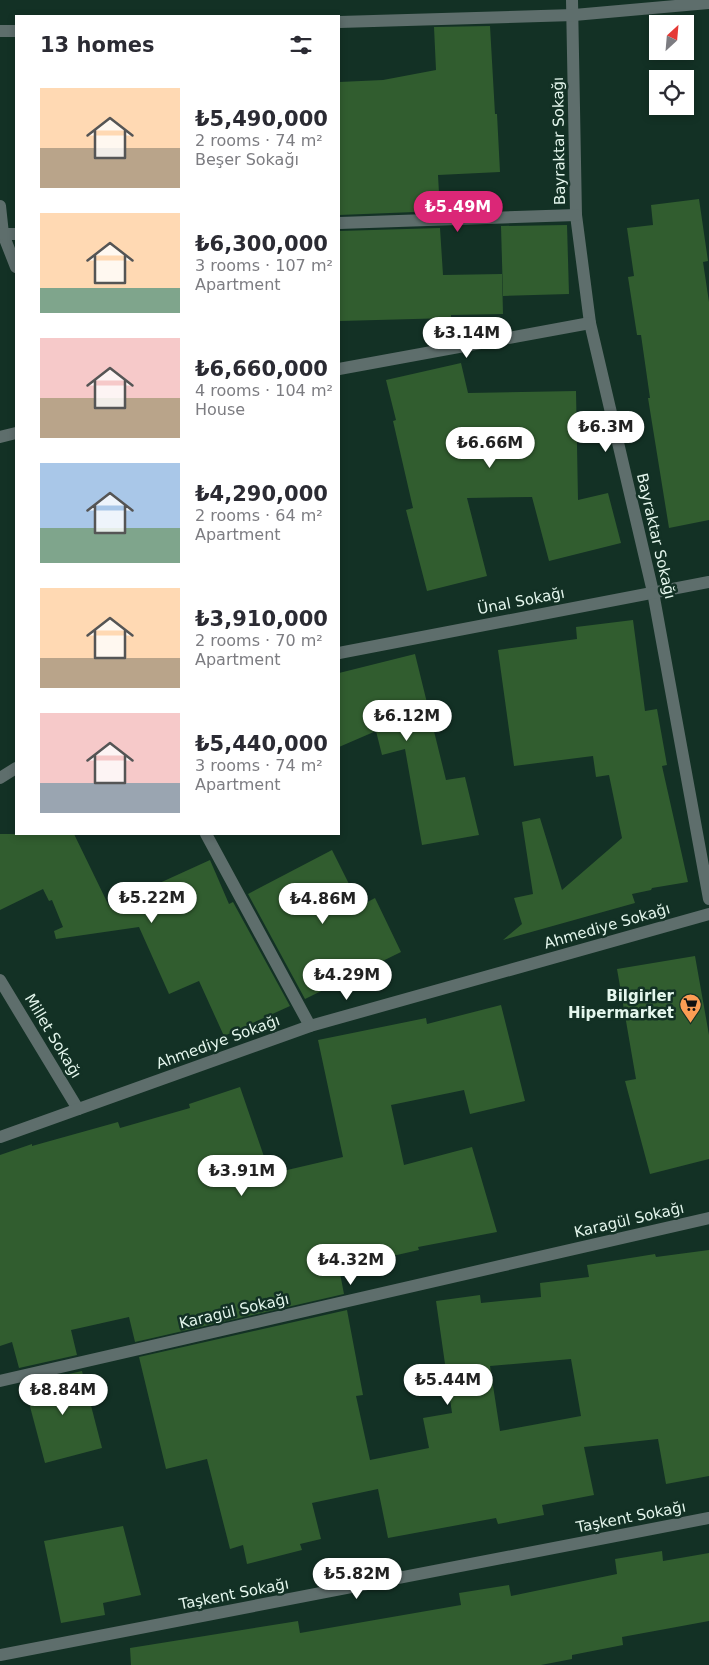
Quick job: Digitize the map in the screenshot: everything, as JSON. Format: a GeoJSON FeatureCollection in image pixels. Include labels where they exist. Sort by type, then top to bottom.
{"type":"FeatureCollection","features":[{"type":"Feature","properties":{"kind":"street","name":"Bayraktar Sokağı"},"geometry":{"type":"LineString","coordinates":[[572,0],[574,15],[576,215],[590,323],[653,592],[709,899]]}},
{"type":"Feature","properties":{"kind":"street"},"geometry":{"type":"LineString","coordinates":[[340,22],[574,15],[709,3]]}},
{"type":"Feature","properties":{"kind":"street"},"geometry":{"type":"LineString","coordinates":[[0,32],[15,31]]}},
{"type":"Feature","properties":{"kind":"street"},"geometry":{"type":"LineString","coordinates":[[0,206],[3,234],[15,264]]}},
{"type":"Feature","properties":{"kind":"street"},"geometry":{"type":"LineString","coordinates":[[340,223],[576,215]]}},
{"type":"Feature","properties":{"kind":"street"},"geometry":{"type":"LineString","coordinates":[[3,234],[15,234]]}},
{"type":"Feature","properties":{"kind":"street"},"geometry":{"type":"LineString","coordinates":[[340,369],[590,323]]}},
{"type":"Feature","properties":{"kind":"street"},"geometry":{"type":"LineString","coordinates":[[0,437],[15,433]]}},
{"type":"Feature","properties":{"kind":"street","name":"Ünal Sokağı"},"geometry":{"type":"LineString","coordinates":[[340,653],[709,582]]}},
{"type":"Feature","properties":{"kind":"street"},"geometry":{"type":"LineString","coordinates":[[0,778],[15,769]]}},
{"type":"Feature","properties":{"kind":"street"},"geometry":{"type":"LineString","coordinates":[[207,835],[310,1026]]}},
{"type":"Feature","properties":{"kind":"street","name":"Ahmediye Sokağı"},"geometry":{"type":"LineString","coordinates":[[0,1137],[310,1026],[709,914]]}},
{"type":"Feature","properties":{"kind":"street","name":"Millet Sokağı"},"geometry":{"type":"LineString","coordinates":[[0,980],[78,1109]]}},
{"type":"Feature","properties":{"kind":"street","name":"Karagül Sokağı"},"geometry":{"type":"LineString","coordinates":[[0,1382],[709,1218]]}},
{"type":"Feature","properties":{"kind":"street","name":"Taşkent Sokağı"},"geometry":{"type":"LineString","coordinates":[[0,1655],[709,1518]]}},
{"type":"Feature","properties":{"kind":"building"},"geometry":{"type":"Polygon","coordinates":[[[490,26],[500,172],[438,175],[440,211],[340,215],[340,82],[383,80],[436,70],[434,27],[490,26]]]}},
{"type":"Feature","properties":{"kind":"building"},"geometry":{"type":"Polygon","coordinates":[[[699,199],[708,261],[703,262],[709,302],[709,520],[669,528],[648,398],[650,398],[641,335],[637,335],[628,277],[634,276],[627,228],[653,225],[651,205],[699,199]]]}},
{"type":"Feature","properties":{"kind":"building"},"geometry":{"type":"Polygon","coordinates":[[[567,225],[569,294],[503,296],[501,226],[567,225]]]}},
{"type":"Feature","properties":{"kind":"building"},"geometry":{"type":"Polygon","coordinates":[[[440,228],[443,275],[502,274],[503,314],[451,315],[451,318],[340,321],[340,231],[440,228]]]}},
{"type":"Feature","properties":{"kind":"building"},"geometry":{"type":"Polygon","coordinates":[[[461,363],[468,393],[576,391],[578,500],[608,493],[621,543],[549,561],[532,497],[467,498],[487,576],[427,591],[406,510],[413,508],[393,421],[396,420],[386,380],[461,363]]]}},
{"type":"Feature","properties":{"kind":"building"},"geometry":{"type":"Polygon","coordinates":[[[633,620],[645,711],[657,709],[667,765],[662,766],[688,882],[652,888],[651,890],[632,894],[635,903],[503,940],[522,924],[514,898],[533,894],[522,822],[540,818],[562,890],[622,838],[609,775],[596,777],[593,756],[514,766],[498,650],[577,639],[576,627],[633,620]]]}},
{"type":"Feature","properties":{"kind":"building"},"geometry":{"type":"Polygon","coordinates":[[[415,654],[446,780],[465,777],[479,835],[422,845],[405,749],[382,755],[376,731],[340,747],[340,673],[415,654]]]}},
{"type":"Feature","properties":{"kind":"building"},"geometry":{"type":"Polygon","coordinates":[[[0,834],[74,835],[109,906],[210,860],[229,904],[233,902],[290,1006],[224,1036],[199,981],[169,994],[139,927],[56,939],[54,931],[63,927],[52,900],[49,901],[43,889],[0,910],[0,834]]]}},
{"type":"Feature","properties":{"kind":"building"},"geometry":{"type":"Polygon","coordinates":[[[332,850],[360,906],[375,898],[401,952],[305,999],[248,894],[332,850]]]}},
{"type":"Feature","properties":{"kind":"building"},"geometry":{"type":"Polygon","coordinates":[[[695,956],[709,1035],[709,1159],[650,1174],[625,1081],[636,1079],[617,969],[695,956]]]}},
{"type":"Feature","properties":{"kind":"building"},"geometry":{"type":"Polygon","coordinates":[[[501,1005],[525,1101],[470,1114],[464,1090],[391,1105],[404,1165],[472,1147],[497,1232],[418,1247],[419,1250],[339,1268],[344,1294],[135,1342],[129,1317],[71,1330],[77,1355],[19,1368],[12,1342],[0,1346],[0,1155],[32,1144],[32,1146],[118,1122],[120,1128],[190,1108],[189,1104],[240,1087],[270,1174],[343,1157],[318,1040],[426,1018],[427,1024],[501,1005]]]}},
{"type":"Feature","properties":{"kind":"building"},"geometry":{"type":"Polygon","coordinates":[[[709,1250],[709,1476],[666,1484],[658,1439],[584,1447],[594,1495],[542,1505],[544,1515],[498,1524],[496,1518],[388,1538],[378,1489],[312,1503],[321,1539],[300,1544],[302,1550],[247,1564],[243,1545],[230,1549],[207,1459],[166,1469],[139,1357],[347,1310],[363,1395],[356,1396],[370,1460],[429,1448],[423,1418],[452,1413],[436,1301],[480,1295],[481,1303],[541,1297],[540,1283],[589,1277],[587,1265],[655,1254],[656,1257],[709,1250]],[[571,1359],[490,1366],[500,1431],[581,1416],[571,1359]]]}},
{"type":"Feature","properties":{"kind":"building"},"geometry":{"type":"Polygon","coordinates":[[[82,1371],[102,1448],[45,1463],[24,1384],[82,1371]]]}},
{"type":"Feature","properties":{"kind":"building"},"geometry":{"type":"Polygon","coordinates":[[[123,1526],[141,1595],[103,1603],[105,1615],[61,1623],[44,1541],[123,1526]]]}},
{"type":"Feature","properties":{"kind":"building"},"geometry":{"type":"Polygon","coordinates":[[[662,1551],[663,1561],[709,1553],[709,1621],[622,1637],[623,1645],[572,1655],[572,1659],[541,1665],[131,1665],[130,1648],[298,1621],[300,1633],[461,1605],[459,1593],[509,1585],[511,1596],[617,1574],[615,1559],[662,1551]]]}},
{"type":"Feature","properties":{"kind":"place","name":"Bilgirler Hipermarket"},"geometry":{"type":"Point","coordinates":[690,1024]}}]}
